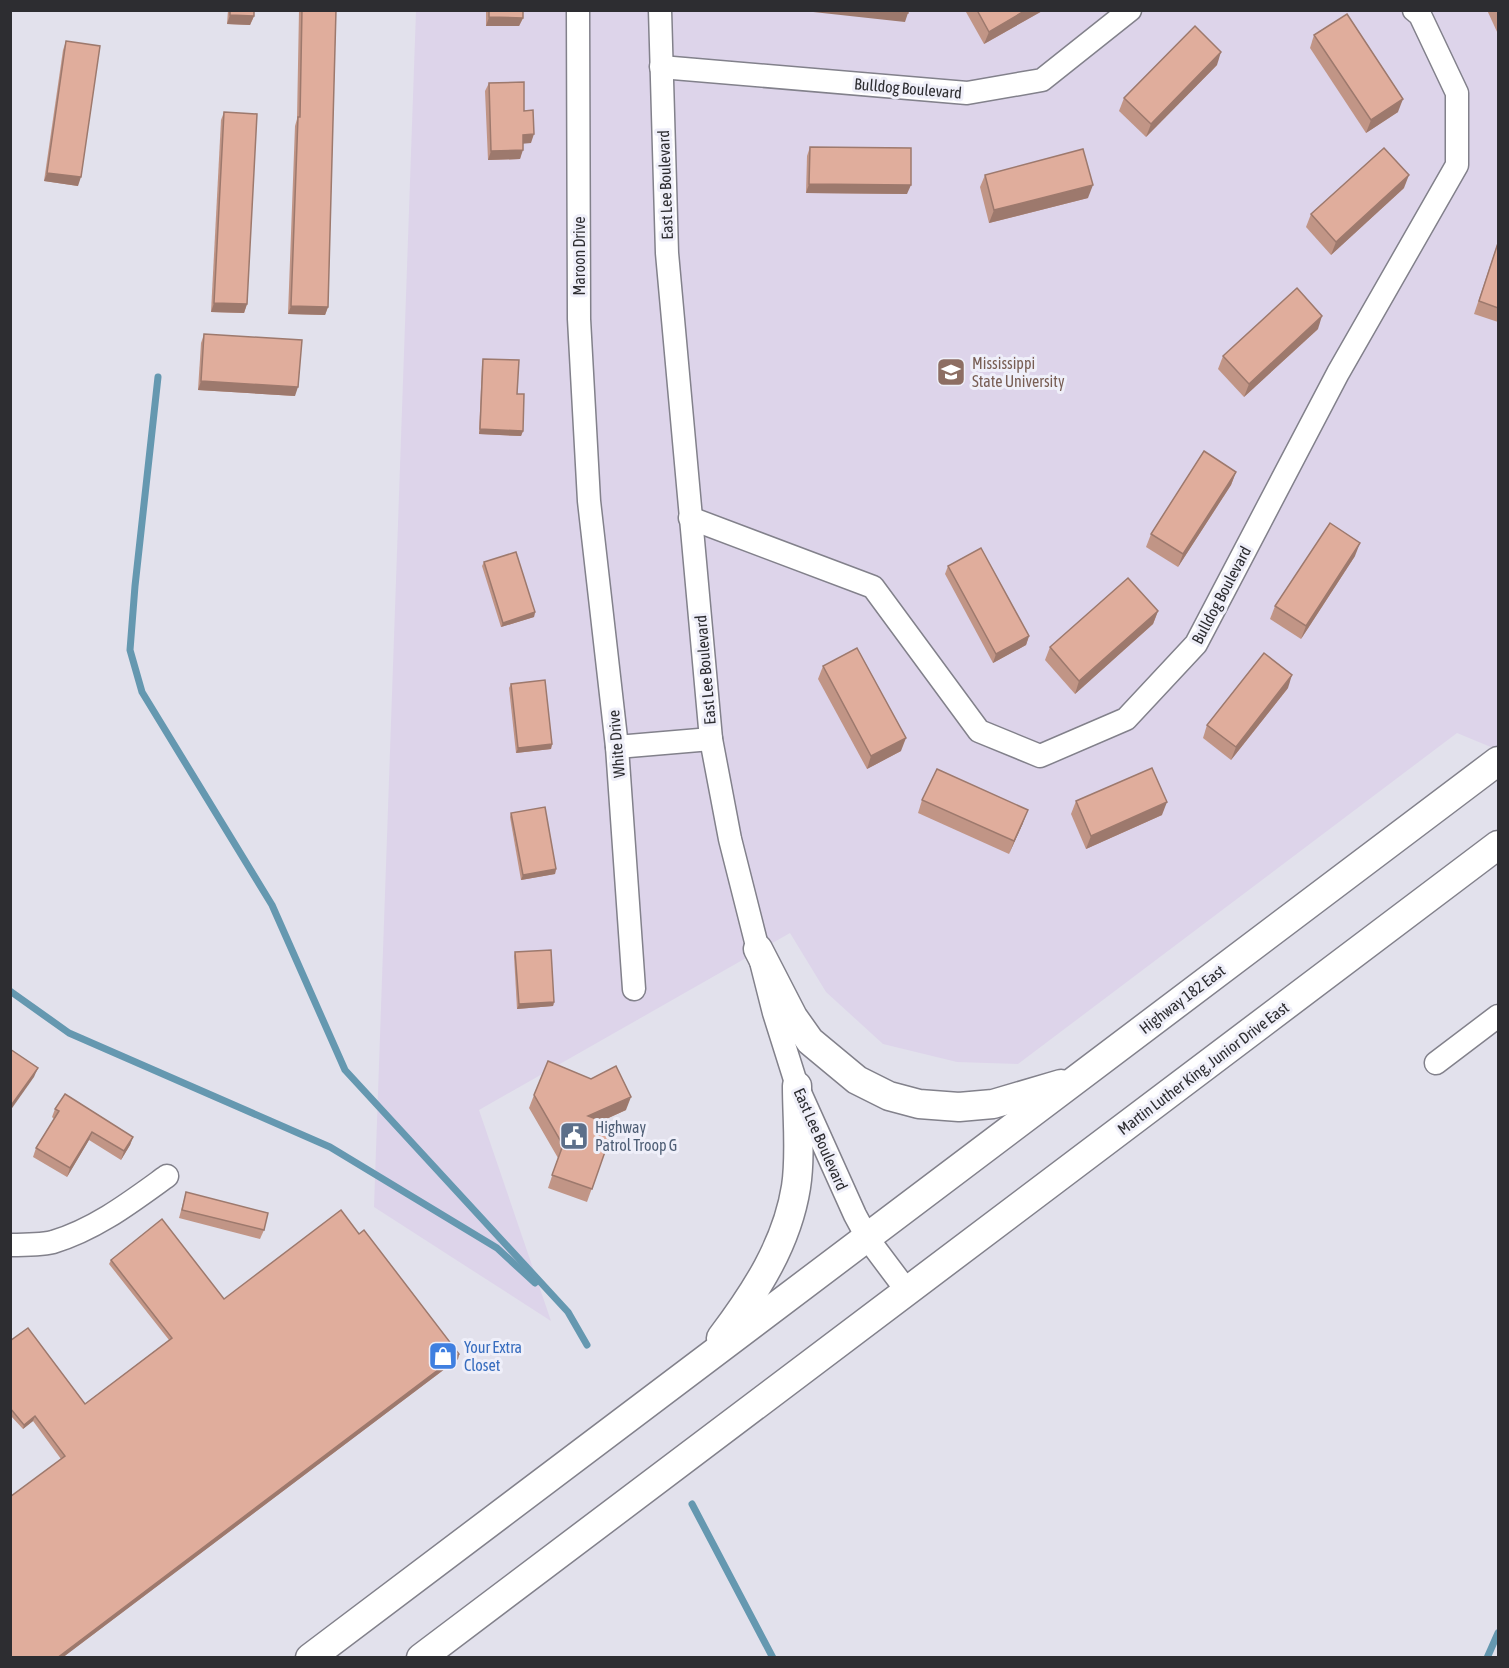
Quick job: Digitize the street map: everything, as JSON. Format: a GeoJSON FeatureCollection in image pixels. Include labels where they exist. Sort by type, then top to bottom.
{"type":"FeatureCollection","features":[{"type":"Feature","properties":{"kind":"main road","name":"Highway 182 East"},"geometry":{"type":"LineString","coordinates":[[310,1658],[576,1455],[868,1239],[1498,761]]}},
{"type":"Feature","properties":{"kind":"main road","name":"Martin Luther King, Junior Drive East"},"geometry":{"type":"LineString","coordinates":[[421,1658],[1498,845]]}},
{"type":"Feature","properties":{"kind":"main road"},"geometry":{"type":"LineString","coordinates":[[758,949],[792,1017],[810,1041],[857,1080],[889,1096],[919,1104],[959,1107],[993,1104],[1075,1081]]}},
{"type":"Feature","properties":{"kind":"main road"},"geometry":{"type":"LineString","coordinates":[[704,1361],[734,1321],[768,1268],[787,1226],[796,1186],[797,1086]]}},
{"type":"Feature","properties":{"kind":"street","name":"Maroon Drive"},"geometry":{"type":"LineString","coordinates":[[578,10],[579,319],[589,501]]}},
{"type":"Feature","properties":{"kind":"street","name":"East Lee Boulevard"},"geometry":{"type":"LineString","coordinates":[[660,10],[667,253],[711,739],[730,839],[774,1013],[797,1086],[845,1195],[868,1239],[907,1291]]}},
{"type":"Feature","properties":{"kind":"street","name":"Bulldog Boulevard"},"geometry":{"type":"LineString","coordinates":[[661,67],[968,93],[1042,80],[1130,10]]}},
{"type":"Feature","properties":{"kind":"street","name":"Bulldog Boulevard"},"geometry":{"type":"LineString","coordinates":[[690,518],[873,587],[979,730],[1040,756],[1126,719],[1196,645],[1338,373],[1457,165],[1457,93],[1420,15],[1414,10]]}},
{"type":"Feature","properties":{"kind":"street","name":"White Drive"},"geometry":{"type":"LineString","coordinates":[[589,501],[617,747],[634,989]]}},
{"type":"Feature","properties":{"kind":"street"},"geometry":{"type":"LineString","coordinates":[[617,747],[711,739]]}},
{"type":"Feature","properties":{"kind":"street"},"geometry":{"type":"LineString","coordinates":[[1436,1063],[1498,1016]]}},
{"type":"Feature","properties":{"kind":"street"},"geometry":{"type":"LineString","coordinates":[[10,1245],[51,1242],[81,1230],[125,1207],[167,1176]]}},
{"type":"Feature","properties":{"kind":"shaded area","name":"Mississippi State University"},"geometry":{"type":"Polygon","coordinates":[[[416,11],[1498,11],[1498,750],[1457,733],[1018,1064],[957,1062],[883,1044],[826,992],[790,933],[479,1110],[551,1321],[374,1207],[416,11]]]}},
{"type":"Feature","properties":{"kind":"building"},"geometry":{"type":"Polygon","coordinates":[[[230,10],[254,10],[254,16],[230,15],[230,10]]]}},
{"type":"Feature","properties":{"kind":"building"},"geometry":{"type":"Polygon","coordinates":[[[302,10],[336,10],[328,307],[291,306],[298,117],[300,117],[302,10]]]}},
{"type":"Feature","properties":{"kind":"building"},"geometry":{"type":"Polygon","coordinates":[[[489,10],[523,10],[523,18],[489,17],[489,10]]]}},
{"type":"Feature","properties":{"kind":"building"},"geometry":{"type":"Polygon","coordinates":[[[883,10],[908,10],[908,13],[883,10]]]}},
{"type":"Feature","properties":{"kind":"building"},"geometry":{"type":"Polygon","coordinates":[[[977,10],[1026,10],[989,32],[977,10]]]}},
{"type":"Feature","properties":{"kind":"building"},"geometry":{"type":"Polygon","coordinates":[[[1347,14],[1403,99],[1371,120],[1314,35],[1347,14]]]}},
{"type":"Feature","properties":{"kind":"building"},"geometry":{"type":"Polygon","coordinates":[[[1195,26],[1221,52],[1151,124],[1124,98],[1195,26]]]}},
{"type":"Feature","properties":{"kind":"building"},"geometry":{"type":"Polygon","coordinates":[[[66,41],[100,46],[81,177],[47,173],[66,41]]]}},
{"type":"Feature","properties":{"kind":"building"},"geometry":{"type":"Polygon","coordinates":[[[524,82],[524,111],[533,110],[534,134],[523,135],[523,150],[491,151],[489,83],[524,82]]]}},
{"type":"Feature","properties":{"kind":"building"},"geometry":{"type":"Polygon","coordinates":[[[224,112],[257,114],[247,304],[214,303],[224,112]]]}},
{"type":"Feature","properties":{"kind":"building"},"geometry":{"type":"Polygon","coordinates":[[[810,147],[911,148],[911,185],[809,184],[810,147]]]}},
{"type":"Feature","properties":{"kind":"building"},"geometry":{"type":"Polygon","coordinates":[[[1384,148],[1409,175],[1336,242],[1311,214],[1384,148]]]}},
{"type":"Feature","properties":{"kind":"building"},"geometry":{"type":"Polygon","coordinates":[[[1083,149],[1093,185],[994,210],[985,175],[1083,149]]]}},
{"type":"Feature","properties":{"kind":"building"},"geometry":{"type":"Polygon","coordinates":[[[1498,243],[1498,308],[1479,301],[1498,243]]]}},
{"type":"Feature","properties":{"kind":"building"},"geometry":{"type":"Polygon","coordinates":[[[1297,288],[1322,316],[1249,384],[1223,356],[1297,288]]]}},
{"type":"Feature","properties":{"kind":"building"},"geometry":{"type":"Polygon","coordinates":[[[204,334],[302,340],[298,387],[201,381],[204,334]]]}},
{"type":"Feature","properties":{"kind":"building"},"geometry":{"type":"Polygon","coordinates":[[[483,359],[519,360],[517,394],[524,394],[523,431],[480,429],[483,359]]]}},
{"type":"Feature","properties":{"kind":"building"},"geometry":{"type":"Polygon","coordinates":[[[1204,451],[1236,472],[1183,554],[1151,534],[1204,451]]]}},
{"type":"Feature","properties":{"kind":"building"},"geometry":{"type":"Polygon","coordinates":[[[1330,523],[1360,543],[1306,626],[1275,606],[1330,523]]]}},
{"type":"Feature","properties":{"kind":"building"},"geometry":{"type":"Polygon","coordinates":[[[981,548],[1029,636],[996,654],[948,566],[981,548]]]}},
{"type":"Feature","properties":{"kind":"building"},"geometry":{"type":"Polygon","coordinates":[[[516,552],[535,612],[503,623],[484,562],[516,552]]]}},
{"type":"Feature","properties":{"kind":"building"},"geometry":{"type":"Polygon","coordinates":[[[1128,578],[1158,611],[1079,681],[1050,647],[1128,578]]]}},
{"type":"Feature","properties":{"kind":"building"},"geometry":{"type":"Polygon","coordinates":[[[857,648],[906,738],[871,756],[823,666],[857,648]]]}},
{"type":"Feature","properties":{"kind":"building"},"geometry":{"type":"Polygon","coordinates":[[[1264,653],[1292,675],[1236,747],[1207,725],[1264,653]]]}},
{"type":"Feature","properties":{"kind":"building"},"geometry":{"type":"Polygon","coordinates":[[[545,680],[552,744],[518,748],[511,684],[545,680]]]}},
{"type":"Feature","properties":{"kind":"building"},"geometry":{"type":"Polygon","coordinates":[[[1152,768],[1167,802],[1091,836],[1076,801],[1152,768]]]}},
{"type":"Feature","properties":{"kind":"building"},"geometry":{"type":"Polygon","coordinates":[[[937,769],[1028,810],[1014,841],[922,800],[937,769]]]}},
{"type":"Feature","properties":{"kind":"building"},"geometry":{"type":"Polygon","coordinates":[[[545,807],[556,869],[523,875],[511,813],[545,807]]]}},
{"type":"Feature","properties":{"kind":"building"},"geometry":{"type":"Polygon","coordinates":[[[551,950],[554,1002],[519,1004],[515,952],[551,950]]]}},
{"type":"Feature","properties":{"kind":"building"},"geometry":{"type":"Polygon","coordinates":[[[10,1049],[38,1068],[10,1107],[10,1049]]]}},
{"type":"Feature","properties":{"kind":"building","name":"Highway Patrol Troop G"},"geometry":{"type":"Polygon","coordinates":[[[548,1061],[591,1079],[616,1066],[631,1097],[588,1116],[614,1126],[592,1189],[552,1175],[563,1145],[534,1095],[548,1061]]]}},
{"type":"Feature","properties":{"kind":"building"},"geometry":{"type":"Polygon","coordinates":[[[65,1094],[133,1137],[124,1151],[92,1132],[70,1168],[36,1148],[59,1111],[55,1109],[65,1094]]]}},
{"type":"Feature","properties":{"kind":"building"},"geometry":{"type":"Polygon","coordinates":[[[186,1192],[268,1213],[264,1230],[182,1210],[186,1192]]]}},
{"type":"Feature","properties":{"kind":"building"},"geometry":{"type":"Polygon","coordinates":[[[341,1210],[359,1234],[364,1230],[459,1354],[57,1658],[10,1658],[10,1497],[65,1456],[35,1416],[24,1425],[10,1408],[10,1341],[28,1328],[85,1404],[172,1338],[111,1260],[162,1219],[224,1299],[341,1210]]]}},
{"type":"Feature","properties":{"kind":"waterway"},"geometry":{"type":"LineString","coordinates":[[158,377],[130,650],[142,692],[272,905],[345,1070],[568,1312],[587,1345]]}},
{"type":"Feature","properties":{"kind":"waterway"},"geometry":{"type":"LineString","coordinates":[[10,991],[69,1033],[330,1147],[497,1248],[535,1283]]}},
{"type":"Feature","properties":{"kind":"waterway"},"geometry":{"type":"LineString","coordinates":[[692,1504],[773,1658]]}},
{"type":"Feature","properties":{"kind":"waterway"},"geometry":{"type":"LineString","coordinates":[[1487,1658],[1498,1633]]}},
{"type":"Feature","properties":{"kind":"place","name":"Mississippi State University"},"geometry":{"type":"Point","coordinates":[951,372]}},
{"type":"Feature","properties":{"kind":"place","name":"Highway Patrol Troop G"},"geometry":{"type":"Point","coordinates":[574,1136]}},
{"type":"Feature","properties":{"kind":"place","name":"Your Extra Closet"},"geometry":{"type":"Point","coordinates":[443,1356]}}]}
